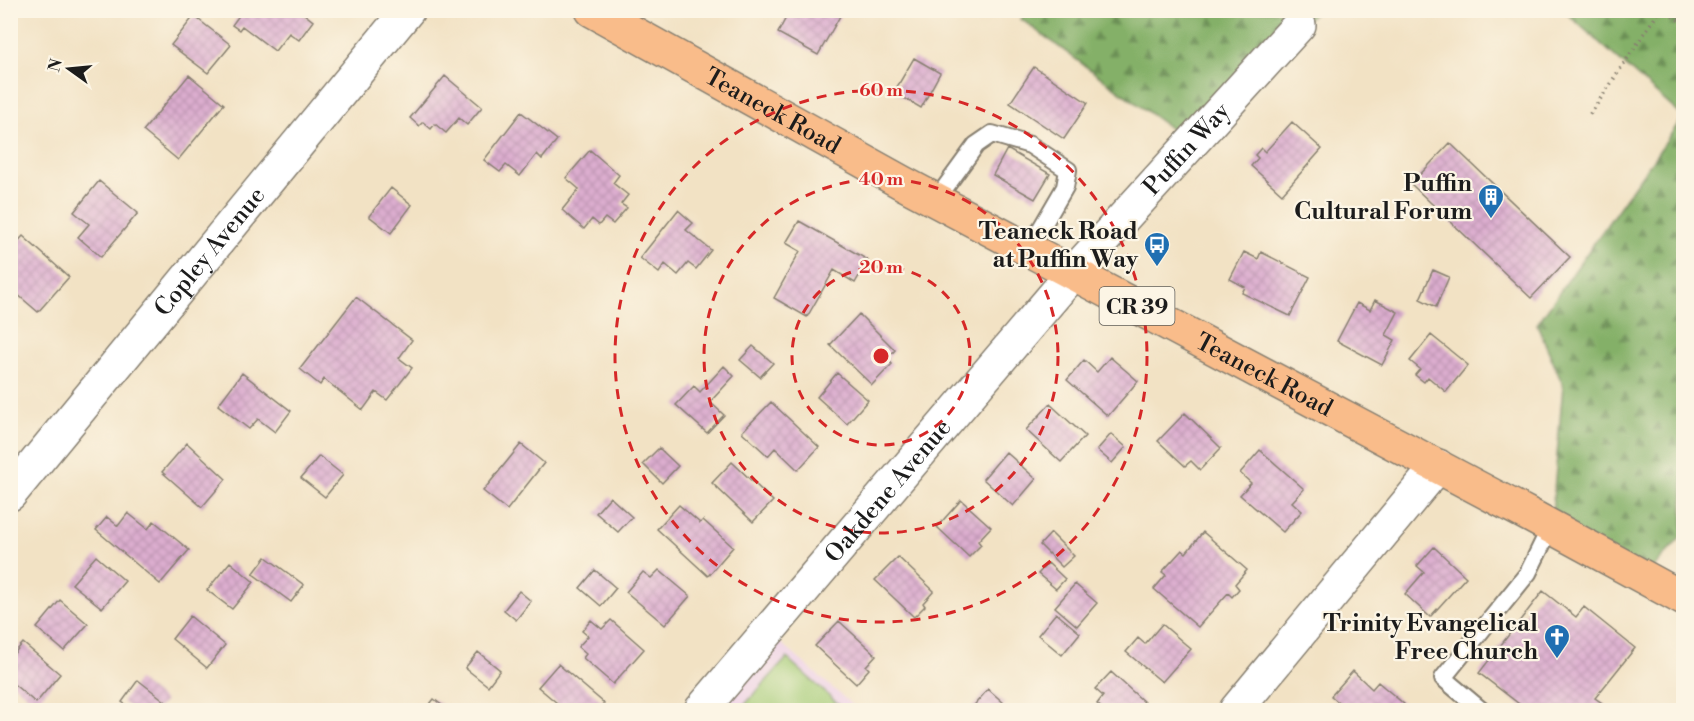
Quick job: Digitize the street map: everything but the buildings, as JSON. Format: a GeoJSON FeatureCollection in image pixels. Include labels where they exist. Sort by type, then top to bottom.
{"type":"FeatureCollection","features":[{"type":"Feature","properties":{"kind":"main road","name":"Teaneck Road"},"geometry":{"type":"LineString","coordinates":[[592,10],[936,200],[1551,526],[1683,599]]}},
{"type":"Feature","properties":{"kind":"street","name":"Copley Avenue"},"geometry":{"type":"LineString","coordinates":[[10,494],[408,10]]}},
{"type":"Feature","properties":{"kind":"street","name":"Puffin Way"},"geometry":{"type":"LineString","coordinates":[[1074,272],[1299,25]]}},
{"type":"Feature","properties":{"kind":"street","name":"Oakdene Avenue"},"geometry":{"type":"LineString","coordinates":[[701,711],[1074,272]]}},
{"type":"Feature","properties":{"kind":"street"},"geometry":{"type":"LineString","coordinates":[[1236,711],[1438,466]]}},
{"type":"Feature","properties":{"kind":"lane"},"geometry":{"type":"LineString","coordinates":[[936,200],[976,145],[992,134],[1030,145],[1068,170],[1065,187],[1029,249]]}},
{"type":"Feature","properties":{"kind":"lane"},"geometry":{"type":"LineString","coordinates":[[1481,711],[1443,678],[1528,573],[1551,526]]}},
{"type":"Feature","properties":{"kind":"path"},"geometry":{"type":"LineString","coordinates":[[1590,114],[1661,10],[1683,23]]}},
{"type":"Feature","properties":{"kind":"shaded area"},"geometry":{"type":"Polygon","coordinates":[[[768,632],[858,710],[701,710],[768,632]]]}},
{"type":"Feature","properties":{"kind":"green space"},"geometry":{"type":"Polygon","coordinates":[[[1028,10],[1318,11],[1299,25],[1192,144],[1021,19],[1028,10]]]}},
{"type":"Feature","properties":{"kind":"green space"},"geometry":{"type":"Polygon","coordinates":[[[1564,11],[1683,11],[1683,117],[1564,11]]]}},
{"type":"Feature","properties":{"kind":"green space"},"geometry":{"type":"Polygon","coordinates":[[[1683,117],[1683,535],[1645,577],[1551,526],[1563,385],[1537,324],[1683,117]]]}},
{"type":"Feature","properties":{"kind":"green space"},"geometry":{"type":"Polygon","coordinates":[[[787,658],[839,705],[833,710],[740,710],[787,658]]]}},
{"type":"Feature","properties":{"kind":"place","name":"Puffin Cultural Forum"},"geometry":{"type":"Point","coordinates":[1491,220]}},
{"type":"Feature","properties":{"kind":"place","name":"Teaneck Road at Puffin Way"},"geometry":{"type":"Point","coordinates":[1157,268]}},
{"type":"Feature","properties":{"kind":"place","name":"Trinity Evangelical Free Church"},"geometry":{"type":"Point","coordinates":[1557,660]}}]}
